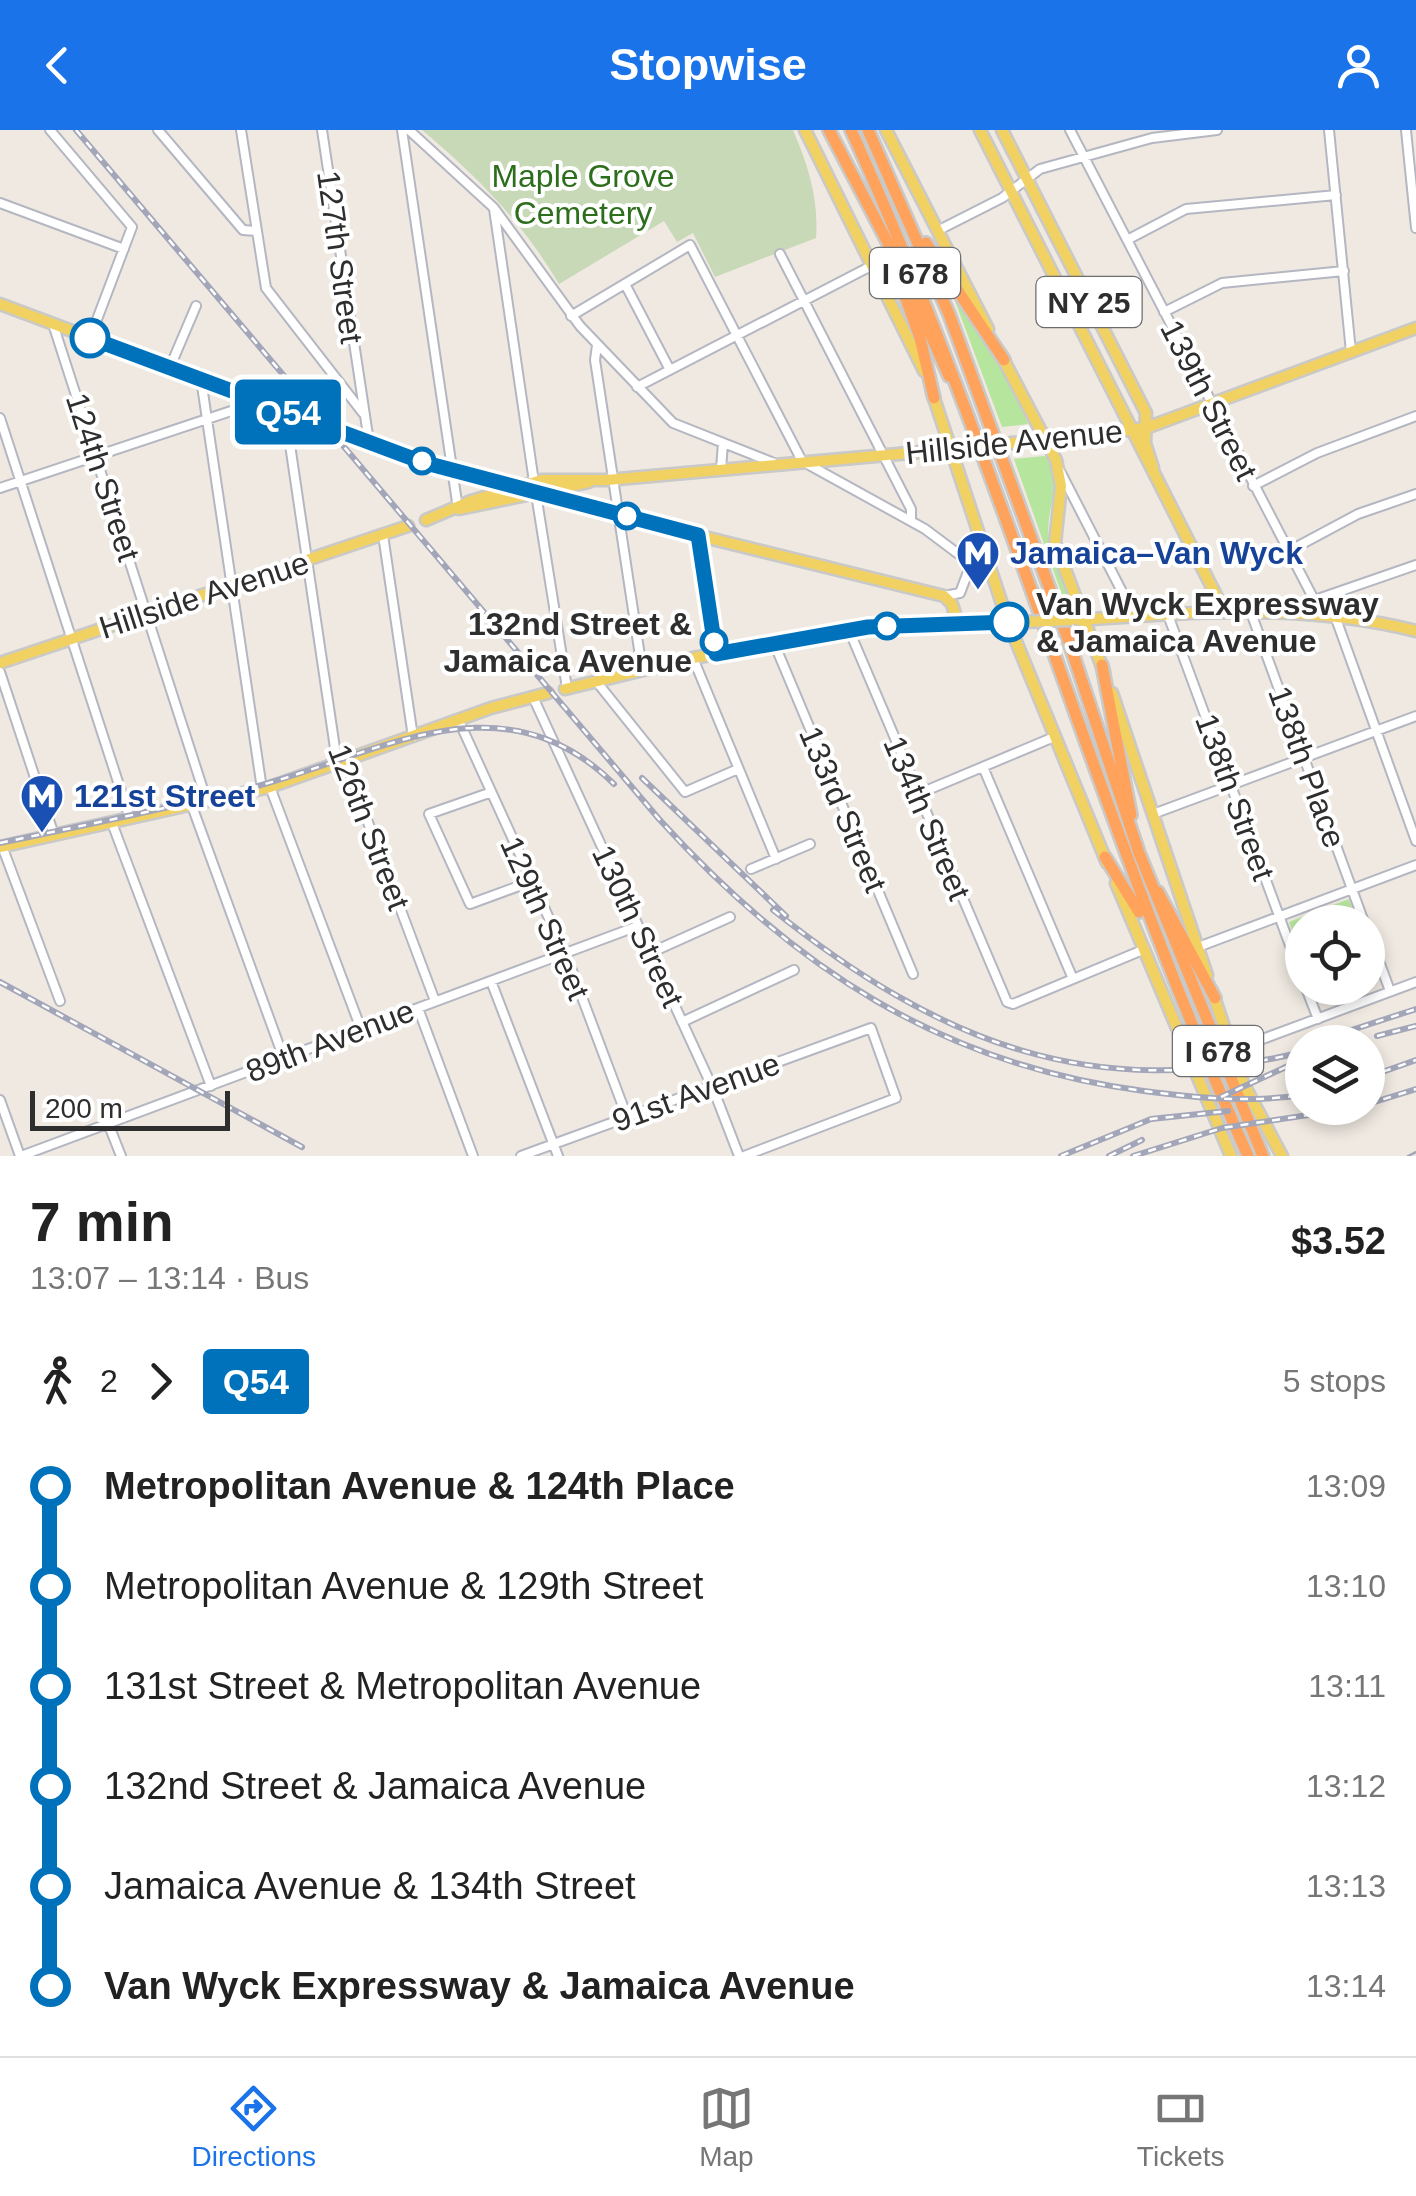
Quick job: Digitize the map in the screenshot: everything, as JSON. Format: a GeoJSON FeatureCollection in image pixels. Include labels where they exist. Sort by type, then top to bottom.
{"type":"FeatureCollection","features":[{"type":"Feature","properties":{"kind":"highway"},"geometry":{"type":"LineString","coordinates":[[831,130],[971,420]]}},
{"type":"Feature","properties":{"kind":"highway","name":"I 678"},"geometry":{"type":"LineString","coordinates":[[851,130],[930,306],[1160,945],[1248,1156]]}},
{"type":"Feature","properties":{"kind":"highway","name":"I 678"},"geometry":{"type":"LineString","coordinates":[[868,130],[940,290],[995,435],[1139,853],[1263,1156]]}},
{"type":"Feature","properties":{"kind":"highway"},"geometry":{"type":"LineString","coordinates":[[899,200],[1004,360]]}},
{"type":"Feature","properties":{"kind":"highway"},"geometry":{"type":"LineString","coordinates":[[882,235],[920,338],[934,398]]}},
{"type":"Feature","properties":{"kind":"highway"},"geometry":{"type":"LineString","coordinates":[[1102,665],[1139,853]]}},
{"type":"Feature","properties":{"kind":"highway"},"geometry":{"type":"LineString","coordinates":[[1105,856],[1160,945]]}},
{"type":"Feature","properties":{"kind":"highway"},"geometry":{"type":"LineString","coordinates":[[1148,876],[1215,998]]}},
{"type":"Feature","properties":{"kind":"main road"},"geometry":{"type":"LineString","coordinates":[[805,130],[934,398],[1008,622],[1231,1156]]}},
{"type":"Feature","properties":{"kind":"main road"},"geometry":{"type":"LineString","coordinates":[[886,130],[1048,440],[1060,471],[1054,539],[1102,665],[1243,1083],[1282,1156]]}},
{"type":"Feature","properties":{"kind":"main road","name":"NY 25"},"geometry":{"type":"LineString","coordinates":[[980,130],[1132,431]]}},
{"type":"Feature","properties":{"kind":"main road","name":"NY 25"},"geometry":{"type":"LineString","coordinates":[[1002,130],[1146,412],[1146,428]]}},
{"type":"Feature","properties":{"kind":"main road"},"geometry":{"type":"LineString","coordinates":[[2,306],[452,471],[944,596],[952,604],[958,624]]}},
{"type":"Feature","properties":{"kind":"main road","name":"Hillside Avenue"},"geometry":{"type":"LineString","coordinates":[[458,509],[533,489],[595,480],[1132,431],[1416,328]]}},
{"type":"Feature","properties":{"kind":"main road"},"geometry":{"type":"LineString","coordinates":[[1146,428],[1145,443],[1154,474]]}},
{"type":"Feature","properties":{"kind":"main road"},"geometry":{"type":"LineString","coordinates":[[1132,431],[1224,611]]}},
{"type":"Feature","properties":{"kind":"main road","name":"Hillside Avenue"},"geometry":{"type":"LineString","coordinates":[[533,489],[564,488],[595,480]]}},
{"type":"Feature","properties":{"kind":"main road","name":"Hillside Avenue"},"geometry":{"type":"LineString","coordinates":[[426,520],[514,487]]}},
{"type":"Feature","properties":{"kind":"main road"},"geometry":{"type":"LineString","coordinates":[[564,488],[566,498],[584,505]]}},
{"type":"Feature","properties":{"kind":"main road","name":"Hillside Avenue"},"geometry":{"type":"LineString","coordinates":[[0,663],[408,526]]}},
{"type":"Feature","properties":{"kind":"main road"},"geometry":{"type":"LineString","coordinates":[[698,535],[716,654]]}},
{"type":"Feature","properties":{"kind":"main road"},"geometry":{"type":"LineString","coordinates":[[566,688],[693,658],[849,630],[1250,610],[1329,616],[1416,631]]}},
{"type":"Feature","properties":{"kind":"main road"},"geometry":{"type":"LineString","coordinates":[[1,847],[266,788],[548,693]]}},
{"type":"Feature","properties":{"kind":"street"},"geometry":{"type":"LineString","coordinates":[[50,130],[132,228],[90,338]]}},
{"type":"Feature","properties":{"kind":"street"},"geometry":{"type":"LineString","coordinates":[[241,130],[268,291],[363,412]]}},
{"type":"Feature","properties":{"kind":"street","name":"127th Street"},"geometry":{"type":"LineString","coordinates":[[322,130],[369,442]]}},
{"type":"Feature","properties":{"kind":"street"},"geometry":{"type":"LineString","coordinates":[[406,130],[494,208],[572,316],[676,426],[776,464]]}},
{"type":"Feature","properties":{"kind":"street"},"geometry":{"type":"LineString","coordinates":[[406,130],[458,509]]}},
{"type":"Feature","properties":{"kind":"street","name":"139th Street"},"geometry":{"type":"LineString","coordinates":[[1070,130],[1288,552],[1314,600],[1329,616],[1416,841]]}},
{"type":"Feature","properties":{"kind":"street"},"geometry":{"type":"LineString","coordinates":[[937,231],[1010,192],[1026,178],[1164,136],[1218,130]]}},
{"type":"Feature","properties":{"kind":"street"},"geometry":{"type":"LineString","coordinates":[[1329,130],[1352,352]]}},
{"type":"Feature","properties":{"kind":"street"},"geometry":{"type":"LineString","coordinates":[[1406,130],[1412,148],[1416,228]]}},
{"type":"Feature","properties":{"kind":"street"},"geometry":{"type":"LineString","coordinates":[[159,131],[242,230],[256,231]]}},
{"type":"Feature","properties":{"kind":"street"},"geometry":{"type":"LineString","coordinates":[[1127,240],[1186,210],[1336,195]]}},
{"type":"Feature","properties":{"kind":"street"},"geometry":{"type":"LineString","coordinates":[[0,202],[124,249]]}},
{"type":"Feature","properties":{"kind":"street"},"geometry":{"type":"LineString","coordinates":[[494,208],[533,489],[566,688]]}},
{"type":"Feature","properties":{"kind":"street"},"geometry":{"type":"LineString","coordinates":[[500,250],[503,238],[514,232]]}},
{"type":"Feature","properties":{"kind":"street"},"geometry":{"type":"LineString","coordinates":[[572,316],[690,246],[802,462],[911,521],[972,564],[990,572]]}},
{"type":"Feature","properties":{"kind":"street"},"geometry":{"type":"LineString","coordinates":[[780,254],[911,509],[911,521]]}},
{"type":"Feature","properties":{"kind":"street"},"geometry":{"type":"LineString","coordinates":[[637,387],[873,265]]}},
{"type":"Feature","properties":{"kind":"street"},"geometry":{"type":"LineString","coordinates":[[1164,312],[1228,281],[1344,271]]}},
{"type":"Feature","properties":{"kind":"street"},"geometry":{"type":"LineString","coordinates":[[625,284],[670,370]]}},
{"type":"Feature","properties":{"kind":"street"},"geometry":{"type":"LineString","coordinates":[[170,367],[196,306]]}},
{"type":"Feature","properties":{"kind":"street","name":"124th Street"},"geometry":{"type":"LineString","coordinates":[[53,324],[208,802]]}},
{"type":"Feature","properties":{"kind":"street"},"geometry":{"type":"LineString","coordinates":[[597,345],[595,360],[642,669]]}},
{"type":"Feature","properties":{"kind":"street"},"geometry":{"type":"LineString","coordinates":[[201,379],[266,788],[361,1030]]}},
{"type":"Feature","properties":{"kind":"street"},"geometry":{"type":"LineString","coordinates":[[0,488],[258,402]]}},
{"type":"Feature","properties":{"kind":"street","name":"126th Street"},"geometry":{"type":"LineString","coordinates":[[285,411],[336,755],[343,762],[435,1001]]}},
{"type":"Feature","properties":{"kind":"street"},"geometry":{"type":"LineString","coordinates":[[1253,486],[1318,452],[1416,416]]}},
{"type":"Feature","properties":{"kind":"street"},"geometry":{"type":"LineString","coordinates":[[0,418],[130,819]]}},
{"type":"Feature","properties":{"kind":"street"},"geometry":{"type":"LineString","coordinates":[[721,469],[723,444]]}},
{"type":"Feature","properties":{"kind":"street"},"geometry":{"type":"LineString","coordinates":[[1060,471],[1135,616]]}},
{"type":"Feature","properties":{"kind":"street"},"geometry":{"type":"LineString","coordinates":[[1288,552],[1358,514],[1416,494]]}},
{"type":"Feature","properties":{"kind":"street"},"geometry":{"type":"LineString","coordinates":[[383,535],[413,737]]}},
{"type":"Feature","properties":{"kind":"street"},"geometry":{"type":"LineString","coordinates":[[944,596],[960,593],[972,564]]}},
{"type":"Feature","properties":{"kind":"street"},"geometry":{"type":"LineString","coordinates":[[1283,611],[1416,566]]}},
{"type":"Feature","properties":{"kind":"street","name":"138th Place"},"geometry":{"type":"LineString","coordinates":[[1250,610],[1358,905]]}},
{"type":"Feature","properties":{"kind":"street","name":"138th Street"},"geometry":{"type":"LineString","coordinates":[[1168,615],[1285,932]]}},
{"type":"Feature","properties":{"kind":"street","name":"134th Street"},"geometry":{"type":"LineString","coordinates":[[849,630],[1009,1004],[1073,979]]}},
{"type":"Feature","properties":{"kind":"street","name":"133rd Street"},"geometry":{"type":"LineString","coordinates":[[774,643],[913,974]]}},
{"type":"Feature","properties":{"kind":"street"},"geometry":{"type":"LineString","coordinates":[[693,658],[776,858]]}},
{"type":"Feature","properties":{"kind":"street"},"geometry":{"type":"LineString","coordinates":[[0,672],[54,835]]}},
{"type":"Feature","properties":{"kind":"street"},"geometry":{"type":"LineString","coordinates":[[596,681],[685,792],[738,769]]}},
{"type":"Feature","properties":{"kind":"street","name":"130th Street"},"geometry":{"type":"LineString","coordinates":[[533,697],[742,1156]]}},
{"type":"Feature","properties":{"kind":"street"},"geometry":{"type":"LineString","coordinates":[[1153,814],[1416,716]]}},
{"type":"Feature","properties":{"kind":"street","name":"129th Street"},"geometry":{"type":"LineString","coordinates":[[459,721],[488,794],[565,952],[627,1117]]}},
{"type":"Feature","properties":{"kind":"street"},"geometry":{"type":"LineString","coordinates":[[918,794],[1054,738]]}},
{"type":"Feature","properties":{"kind":"street"},"geometry":{"type":"LineString","coordinates":[[983,767],[1073,979],[1144,949]]}},
{"type":"Feature","properties":{"kind":"street"},"geometry":{"type":"LineString","coordinates":[[488,794],[429,814],[470,904],[530,882]]}},
{"type":"Feature","properties":{"kind":"street"},"geometry":{"type":"LineString","coordinates":[[192,806],[284,1059]]}},
{"type":"Feature","properties":{"kind":"street"},"geometry":{"type":"LineString","coordinates":[[112,823],[211,1086]]}},
{"type":"Feature","properties":{"kind":"street"},"geometry":{"type":"LineString","coordinates":[[752,869],[810,844]]}},
{"type":"Feature","properties":{"kind":"street"},"geometry":{"type":"LineString","coordinates":[[1,847],[60,1002]]}},
{"type":"Feature","properties":{"kind":"street"},"geometry":{"type":"LineString","coordinates":[[1198,946],[1416,865]]}},
{"type":"Feature","properties":{"kind":"street"},"geometry":{"type":"LineString","coordinates":[[650,954],[730,918]]}},
{"type":"Feature","properties":{"kind":"street","name":"89th Avenue"},"geometry":{"type":"LineString","coordinates":[[20,1156],[638,926]]}},
{"type":"Feature","properties":{"kind":"street"},"geometry":{"type":"LineString","coordinates":[[682,1022],[794,970]]}},
{"type":"Feature","properties":{"kind":"street"},"geometry":{"type":"LineString","coordinates":[[1385,977],[1390,991]]}},
{"type":"Feature","properties":{"kind":"street"},"geometry":{"type":"LineString","coordinates":[[491,980],[558,1156]]}},
{"type":"Feature","properties":{"kind":"street"},"geometry":{"type":"LineString","coordinates":[[1233,1050],[1416,982]]}},
{"type":"Feature","properties":{"kind":"street"},"geometry":{"type":"LineString","coordinates":[[1313,1005],[1318,1018]]}},
{"type":"Feature","properties":{"kind":"street"},"geometry":{"type":"LineString","coordinates":[[418,1008],[473,1156]]}},
{"type":"Feature","properties":{"kind":"street","name":"91st Avenue"},"geometry":{"type":"LineString","coordinates":[[520,1156],[871,1028],[896,1098],[742,1156]]}},
{"type":"Feature","properties":{"kind":"street"},"geometry":{"type":"LineString","coordinates":[[0,1100],[20,1156]]}},
{"type":"Feature","properties":{"kind":"street"},"geometry":{"type":"LineString","coordinates":[[108,1123],[120,1156]]}},
{"type":"Feature","properties":{"kind":"green space","name":"Maple Grove Cemetery"},"geometry":{"type":"Polygon","coordinates":[[[422,130],[793,130],[811,182],[816,238],[715,277],[693,233],[677,242],[664,221],[559,284],[498,201],[422,130]]]}},
{"type":"Feature","properties":{"kind":"green space"},"geometry":{"type":"Polygon","coordinates":[[[952,293],[1012,381],[1028,424],[1002,427],[952,293]]]}},
{"type":"Feature","properties":{"kind":"green space"},"geometry":{"type":"Polygon","coordinates":[[[1050,458],[1054,482],[1049,539],[1068,592],[1067,609],[1014,459],[1050,458]]]}},
{"type":"Feature","properties":{"kind":"tram line"},"geometry":{"type":"LineString","coordinates":[[1408,1156],[1416,1152]]}},
{"type":"Feature","properties":{"kind":"railway"},"geometry":{"type":"LineString","coordinates":[[76,130],[659,819],[763,921],[876,1001],[937,1033],[1002,1058],[1071,1078],[1164,1094],[1243,1099],[1285,1097]]}},
{"type":"Feature","properties":{"kind":"railway"},"geometry":{"type":"LineString","coordinates":[[0,843],[254,787],[438,732],[483,728],[527,733],[571,751],[614,784]]}},
{"type":"Feature","properties":{"kind":"railway"},"geometry":{"type":"LineString","coordinates":[[642,778],[786,916]]}},
{"type":"Feature","properties":{"kind":"railway"},"geometry":{"type":"LineString","coordinates":[[773,910],[896,995],[957,1027],[1020,1050],[1085,1065],[1153,1070],[1225,1066],[1285,1055]]}},
{"type":"Feature","properties":{"kind":"railway"},"geometry":{"type":"LineString","coordinates":[[0,982],[302,1147]]}},
{"type":"Feature","properties":{"kind":"railway"},"geometry":{"type":"LineString","coordinates":[[1367,1025],[1416,1009]]}},
{"type":"Feature","properties":{"kind":"railway"},"geometry":{"type":"LineString","coordinates":[[1385,1034],[1416,1026]]}},
{"type":"Feature","properties":{"kind":"railway"},"geometry":{"type":"LineString","coordinates":[[1385,1071],[1416,1060]]}},
{"type":"Feature","properties":{"kind":"railway"},"geometry":{"type":"LineString","coordinates":[[1221,1097],[1285,1067]]}},
{"type":"Feature","properties":{"kind":"railway"},"geometry":{"type":"LineString","coordinates":[[1385,1099],[1416,1089]]}},
{"type":"Feature","properties":{"kind":"railway"},"geometry":{"type":"LineString","coordinates":[[1061,1156],[1151,1119],[1228,1111]]}},
{"type":"Feature","properties":{"kind":"railway"},"geometry":{"type":"LineString","coordinates":[[1133,1156],[1222,1128],[1285,1119]]}},
{"type":"Feature","properties":{"kind":"railway"},"geometry":{"type":"LineString","coordinates":[[1109,1156],[1142,1140]]}},
{"type":"Feature","properties":{"kind":"bus line","name":"Q54"},"geometry":{"type":"LineString","coordinates":[[90,338],[422,462],[546,498],[698,535],[716,654],[868,627],[1009,622]]}},
{"type":"Feature","properties":{"kind":"place","name":"Jamaica–Van Wyck"},"geometry":{"type":"Point","coordinates":[978,591]}},
{"type":"Feature","properties":{"kind":"place","name":"Van Wyck Expressway & Jamaica Avenue"},"geometry":{"type":"Point","coordinates":[1009,622]}},
{"type":"Feature","properties":{"kind":"place","name":"132nd Street & Jamaica Avenue"},"geometry":{"type":"Point","coordinates":[714,642]}},
{"type":"Feature","properties":{"kind":"place","name":"121st Street"},"geometry":{"type":"Point","coordinates":[42,834]}}]}
